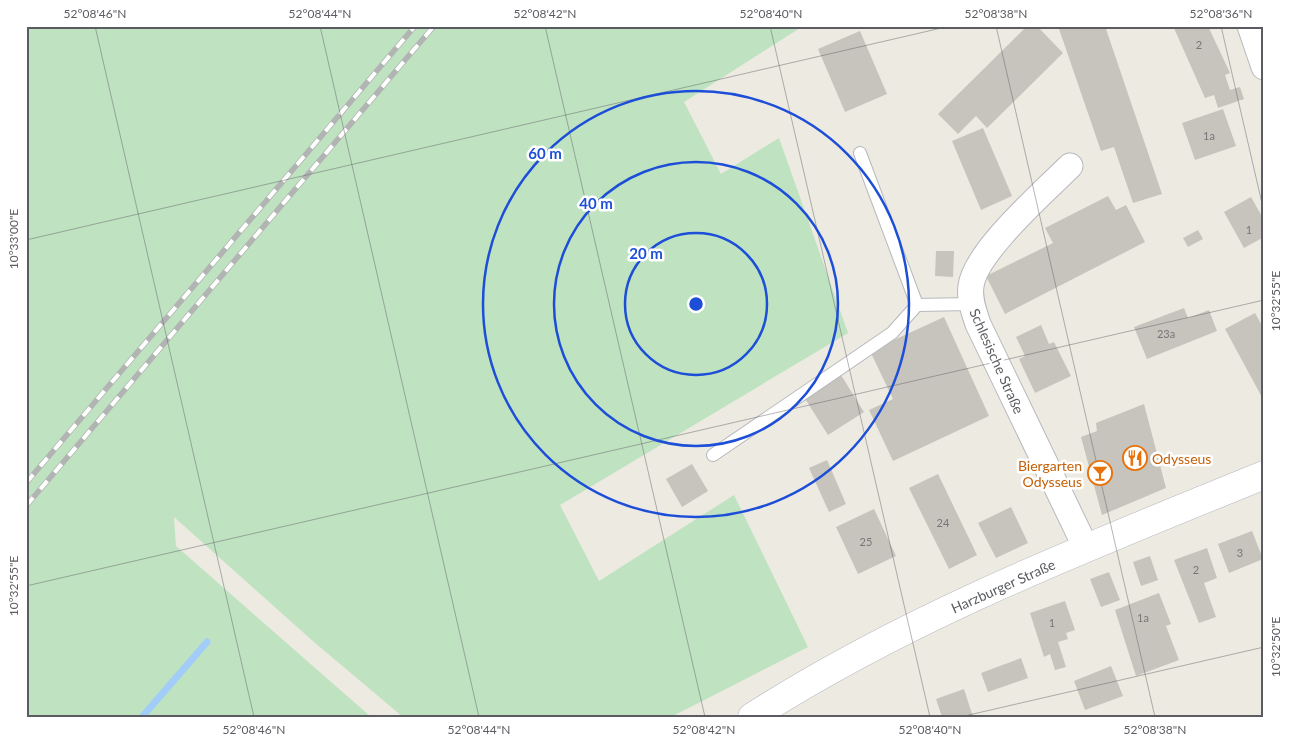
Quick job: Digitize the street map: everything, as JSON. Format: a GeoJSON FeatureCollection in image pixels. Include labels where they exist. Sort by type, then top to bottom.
{"type":"FeatureCollection","features":[{"type":"Feature","properties":{"kind":"main road","name":"Harzburger Straße"},"geometry":{"type":"LineString","coordinates":[[752,717],[823,673],[860,653],[1086,548],[1264,475]]}},
{"type":"Feature","properties":{"kind":"street"},"geometry":{"type":"LineString","coordinates":[[1250,26],[1264,68]]}},
{"type":"Feature","properties":{"kind":"street","name":"Schlesische Straße"},"geometry":{"type":"LineString","coordinates":[[1070,166],[1018,218],[982,259],[971,286],[971,304],[978,324],[1086,548]]}},
{"type":"Feature","properties":{"kind":"lane"},"geometry":{"type":"LineString","coordinates":[[860,154],[917,305]]}},
{"type":"Feature","properties":{"kind":"lane"},"geometry":{"type":"LineString","coordinates":[[713,455],[892,333],[917,305],[971,304]]}},
{"type":"Feature","properties":{"kind":"green space"},"geometry":{"type":"Polygon","coordinates":[[[26,26],[803,26],[684,102],[721,174],[779,138],[848,333],[560,505],[599,581],[734,495],[808,647],[671,717],[403,717],[314,642],[174,517],[176,546],[371,717],[26,717],[26,26]]]}},
{"type":"Feature","properties":{"kind":"building"},"geometry":{"type":"Polygon","coordinates":[[[1027,26],[1037,26],[1063,53],[987,128],[976,116],[958,134],[938,114],[1027,26]]]}},
{"type":"Feature","properties":{"kind":"building"},"geometry":{"type":"Polygon","coordinates":[[[1058,26],[1105,26],[1162,194],[1133,203],[1114,147],[1101,151],[1058,26]]]}},
{"type":"Feature","properties":{"kind":"building"},"geometry":{"type":"Polygon","coordinates":[[[1173,26],[1208,26],[1230,73],[1225,75],[1230,90],[1240,87],[1244,99],[1218,108],[1214,95],[1205,98],[1173,26]]]}},
{"type":"Feature","properties":{"kind":"building"},"geometry":{"type":"Polygon","coordinates":[[[860,31],[887,94],[845,112],[818,49],[860,31]]]}},
{"type":"Feature","properties":{"kind":"building"},"geometry":{"type":"Polygon","coordinates":[[[1223,109],[1236,146],[1195,160],[1182,123],[1223,109]]]}},
{"type":"Feature","properties":{"kind":"building"},"geometry":{"type":"Polygon","coordinates":[[[983,128],[1012,196],[981,210],[952,141],[983,128]]]}},
{"type":"Feature","properties":{"kind":"building"},"geometry":{"type":"Polygon","coordinates":[[[1108,196],[1116,210],[1126,205],[1145,242],[1005,314],[986,276],[1053,243],[1045,228],[1108,196]]]}},
{"type":"Feature","properties":{"kind":"building"},"geometry":{"type":"Polygon","coordinates":[[[1251,197],[1264,220],[1264,237],[1244,248],[1224,212],[1251,197]]]}},
{"type":"Feature","properties":{"kind":"building"},"geometry":{"type":"Polygon","coordinates":[[[1198,230],[1203,239],[1188,247],[1183,238],[1198,230]]]}},
{"type":"Feature","properties":{"kind":"building"},"geometry":{"type":"Polygon","coordinates":[[[936,251],[954,251],[953,277],[935,276],[936,251]]]}},
{"type":"Feature","properties":{"kind":"building"},"geometry":{"type":"Polygon","coordinates":[[[1184,308],[1188,318],[1209,310],[1217,331],[1147,359],[1134,327],[1184,308]]]}},
{"type":"Feature","properties":{"kind":"building"},"geometry":{"type":"Polygon","coordinates":[[[1255,313],[1264,329],[1264,401],[1225,329],[1255,313]]]}},
{"type":"Feature","properties":{"kind":"building"},"geometry":{"type":"Polygon","coordinates":[[[944,317],[989,416],[893,461],[869,410],[893,399],[870,351],[944,317]]]}},
{"type":"Feature","properties":{"kind":"building"},"geometry":{"type":"Polygon","coordinates":[[[1041,325],[1049,344],[1054,342],[1071,376],[1035,393],[1019,359],[1025,356],[1016,337],[1041,325]]]}},
{"type":"Feature","properties":{"kind":"building"},"geometry":{"type":"Polygon","coordinates":[[[841,375],[864,412],[828,435],[804,397],[841,375]]]}},
{"type":"Feature","properties":{"kind":"building"},"geometry":{"type":"Polygon","coordinates":[[[1144,404],[1166,488],[1102,515],[1081,437],[1097,431],[1096,423],[1144,404]]]}},
{"type":"Feature","properties":{"kind":"building"},"geometry":{"type":"Polygon","coordinates":[[[827,460],[846,504],[829,512],[809,468],[827,460]]]}},
{"type":"Feature","properties":{"kind":"building"},"geometry":{"type":"Polygon","coordinates":[[[692,464],[708,491],[682,507],[666,479],[692,464]]]}},
{"type":"Feature","properties":{"kind":"building"},"geometry":{"type":"Polygon","coordinates":[[[938,474],[977,555],[949,569],[909,488],[938,474]]]}},
{"type":"Feature","properties":{"kind":"building"},"geometry":{"type":"Polygon","coordinates":[[[1011,507],[1028,543],[996,558],[978,523],[1011,507]]]}},
{"type":"Feature","properties":{"kind":"building"},"geometry":{"type":"Polygon","coordinates":[[[874,509],[896,556],[858,574],[836,527],[874,509]]]}},
{"type":"Feature","properties":{"kind":"building"},"geometry":{"type":"Polygon","coordinates":[[[1252,531],[1263,559],[1229,573],[1218,544],[1252,531]]]}},
{"type":"Feature","properties":{"kind":"building"},"geometry":{"type":"Polygon","coordinates":[[[1207,548],[1217,578],[1204,583],[1216,617],[1199,623],[1174,560],[1207,548]]]}},
{"type":"Feature","properties":{"kind":"building"},"geometry":{"type":"Polygon","coordinates":[[[1150,556],[1158,580],[1141,586],[1133,562],[1150,556]]]}},
{"type":"Feature","properties":{"kind":"building"},"geometry":{"type":"Polygon","coordinates":[[[1109,572],[1120,600],[1101,607],[1090,579],[1109,572]]]}},
{"type":"Feature","properties":{"kind":"building"},"geometry":{"type":"Polygon","coordinates":[[[1159,593],[1171,624],[1166,626],[1179,660],[1136,676],[1115,610],[1159,593]]]}},
{"type":"Feature","properties":{"kind":"building"},"geometry":{"type":"Polygon","coordinates":[[[1065,601],[1075,630],[1066,633],[1068,639],[1058,642],[1066,667],[1055,670],[1050,654],[1044,657],[1030,613],[1065,601]]]}},
{"type":"Feature","properties":{"kind":"building"},"geometry":{"type":"Polygon","coordinates":[[[1021,658],[1028,678],[988,692],[981,673],[1021,658]]]}},
{"type":"Feature","properties":{"kind":"building"},"geometry":{"type":"Polygon","coordinates":[[[1111,666],[1123,696],[1085,710],[1074,681],[1111,666]]]}},
{"type":"Feature","properties":{"kind":"building"},"geometry":{"type":"Polygon","coordinates":[[[964,689],[973,717],[942,717],[936,699],[964,689]]]}},
{"type":"Feature","properties":{"kind":"waterway"},"geometry":{"type":"LineString","coordinates":[[142,717],[207,642]]}},
{"type":"Feature","properties":{"kind":"railway"},"geometry":{"type":"LineString","coordinates":[[26,483],[415,26]]}},
{"type":"Feature","properties":{"kind":"railway"},"geometry":{"type":"LineString","coordinates":[[26,506],[434,26]]}},
{"type":"Feature","properties":{"kind":"place","name":"Odysseus"},"geometry":{"type":"Point","coordinates":[1135,458]}},
{"type":"Feature","properties":{"kind":"place","name":"Biergarten Odysseus"},"geometry":{"type":"Point","coordinates":[1100,473]}}]}
